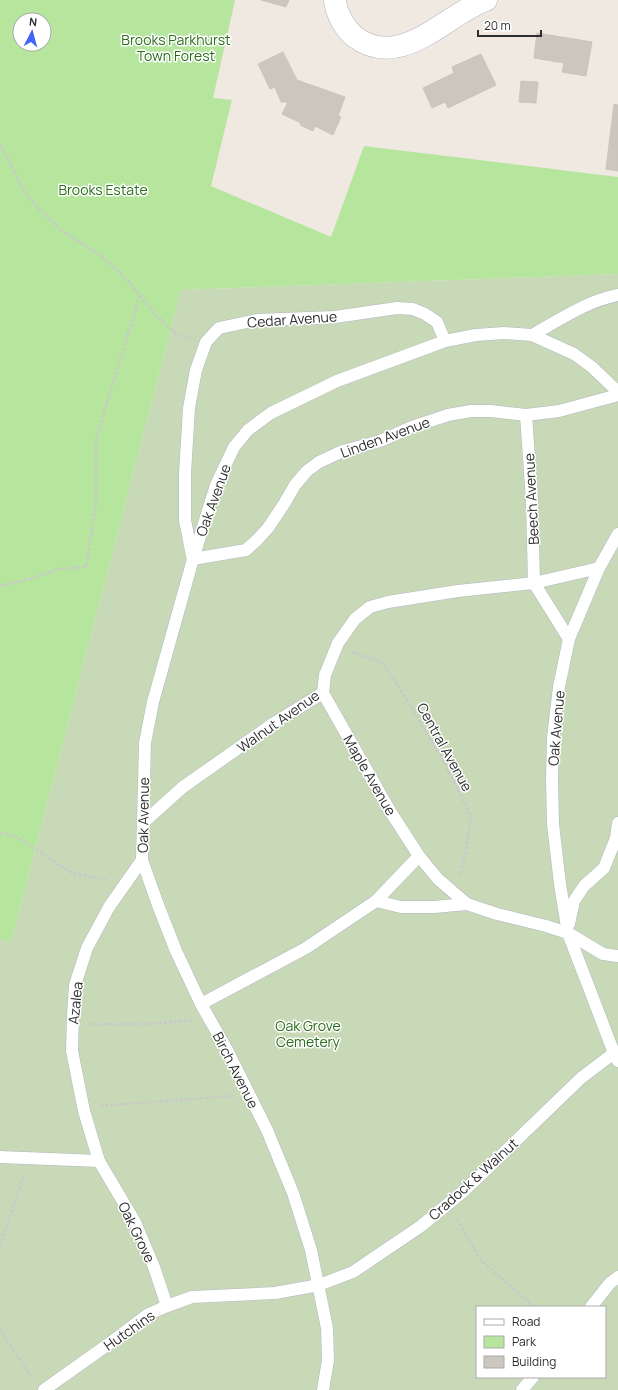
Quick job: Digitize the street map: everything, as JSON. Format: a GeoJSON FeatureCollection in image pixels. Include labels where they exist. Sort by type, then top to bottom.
{"type":"FeatureCollection","features":[{"type":"Feature","properties":{"kind":"street"},"geometry":{"type":"LineString","coordinates":[[335,0],[344,26],[352,35],[361,41],[383,48],[397,47],[422,38],[464,10],[486,0]]}},
{"type":"Feature","properties":{"kind":"lane"},"geometry":{"type":"LineString","coordinates":[[532,335],[577,310],[606,298],[618,295]]}},
{"type":"Feature","properties":{"kind":"lane","name":"Cedar Avenue"},"geometry":{"type":"LineString","coordinates":[[193,559],[185,520],[185,473],[189,408],[196,370],[206,342],[219,328],[257,320],[335,317],[397,308],[413,309],[425,314],[437,322],[445,342]]}},
{"type":"Feature","properties":{"kind":"lane","name":"Oak Avenue"},"geometry":{"type":"LineString","coordinates":[[142,860],[145,743],[153,702],[193,559],[216,485],[234,447],[248,430],[271,413],[337,381],[445,342],[476,335],[504,333],[532,335],[574,354],[592,367],[618,394]]}},
{"type":"Feature","properties":{"kind":"lane","name":"Linden Avenue"},"geometry":{"type":"LineString","coordinates":[[193,559],[246,550],[268,528],[295,485],[307,471],[319,462],[343,451],[380,440],[448,415],[471,411],[492,411],[526,415],[559,411],[618,394]]}},
{"type":"Feature","properties":{"kind":"lane","name":"Beech Avenue"},"geometry":{"type":"LineString","coordinates":[[526,415],[532,501],[534,583]]}},
{"type":"Feature","properties":{"kind":"lane","name":"Oak Avenue"},"geometry":{"type":"LineString","coordinates":[[616,1057],[568,933],[560,884],[553,824],[552,780],[553,738],[559,686],[569,639],[599,568],[618,534]]}},
{"type":"Feature","properties":{"kind":"lane","name":"Walnut Avenue"},"geometry":{"type":"LineString","coordinates":[[144,822],[183,787],[274,723],[323,692],[325,675],[338,643],[356,619],[370,607],[388,602],[434,595],[534,583],[599,568]]}},
{"type":"Feature","properties":{"kind":"lane"},"geometry":{"type":"LineString","coordinates":[[534,583],[569,639]]}},
{"type":"Feature","properties":{"kind":"lane","name":"Maple Avenue"},"geometry":{"type":"LineString","coordinates":[[323,692],[390,811],[419,856],[438,879],[463,901]]}},
{"type":"Feature","properties":{"kind":"lane"},"geometry":{"type":"LineString","coordinates":[[568,933],[574,901],[584,886],[604,868],[616,838],[618,823]]}},
{"type":"Feature","properties":{"kind":"lane"},"geometry":{"type":"LineString","coordinates":[[201,1004],[306,948],[376,901],[419,856]]}},
{"type":"Feature","properties":{"kind":"lane","name":"Azalea"},"geometry":{"type":"LineString","coordinates":[[99,1162],[84,1108],[72,1051],[72,1023],[75,985],[87,948],[109,907],[142,860]]}},
{"type":"Feature","properties":{"kind":"lane","name":"Birch Avenue"},"geometry":{"type":"LineString","coordinates":[[142,860],[176,952],[201,1004],[267,1130],[293,1193],[312,1250],[328,1328],[328,1360],[323,1390]]}},
{"type":"Feature","properties":{"kind":"lane"},"geometry":{"type":"LineString","coordinates":[[376,901],[401,907],[434,907],[463,901],[497,914],[568,933],[603,954],[618,956]]}},
{"type":"Feature","properties":{"kind":"lane","name":"Cradock & Walnut"},"geometry":{"type":"LineString","coordinates":[[319,1285],[353,1272],[421,1226],[465,1190],[581,1078],[616,1057]]}},
{"type":"Feature","properties":{"kind":"lane"},"geometry":{"type":"LineString","coordinates":[[0,1157],[99,1162]]}},
{"type":"Feature","properties":{"kind":"lane","name":"Oak Grove"},"geometry":{"type":"LineString","coordinates":[[99,1162],[135,1222],[154,1267],[167,1306]]}},
{"type":"Feature","properties":{"kind":"lane"},"geometry":{"type":"LineString","coordinates":[[592,1306],[610,1283],[618,1277]]}},
{"type":"Feature","properties":{"kind":"lane","name":"Hutchins"},"geometry":{"type":"LineString","coordinates":[[40,1387],[110,1343],[147,1315],[167,1306],[192,1297],[275,1293],[319,1285]]}},
{"type":"Feature","properties":{"kind":"lane"},"geometry":{"type":"LineString","coordinates":[[522,1390],[532,1378]]}},
{"type":"Feature","properties":{"kind":"path"},"geometry":{"type":"LineString","coordinates":[[0,144],[27,196],[58,228],[103,257],[176,334],[188,339],[206,342]]}},
{"type":"Feature","properties":{"kind":"path"},"geometry":{"type":"LineString","coordinates":[[0,586],[30,579],[58,569],[86,567],[96,504],[96,439],[140,295]]}},
{"type":"Feature","properties":{"kind":"path","name":"Central Avenue"},"geometry":{"type":"LineString","coordinates":[[333,654],[352,652],[381,662],[398,686],[443,761],[471,816],[466,849],[460,871],[463,901]]}},
{"type":"Feature","properties":{"kind":"path"},"geometry":{"type":"LineString","coordinates":[[0,833],[15,836],[72,873],[126,883]]}},
{"type":"Feature","properties":{"kind":"path"},"geometry":{"type":"LineString","coordinates":[[72,1023],[165,1023],[209,1018]]}},
{"type":"Feature","properties":{"kind":"path"},"geometry":{"type":"LineString","coordinates":[[84,1108],[249,1095]]}},
{"type":"Feature","properties":{"kind":"path"},"geometry":{"type":"LineString","coordinates":[[0,1246],[28,1158]]}},
{"type":"Feature","properties":{"kind":"path"},"geometry":{"type":"LineString","coordinates":[[448,1204],[480,1258],[534,1306]]}},
{"type":"Feature","properties":{"kind":"path"},"geometry":{"type":"LineString","coordinates":[[0,1328],[5,1338],[40,1387]]}},
{"type":"Feature","properties":{"kind":"green space","name":"Brooks Estate"},"geometry":{"type":"Polygon","coordinates":[[[0,0],[235,0],[213,98],[232,100],[211,186],[331,237],[364,146],[618,177],[618,274],[181,290],[11,942],[0,940],[0,0]]]}},
{"type":"Feature","properties":{"kind":"green space","name":"Oak Grove Cemetery"},"geometry":{"type":"Polygon","coordinates":[[[618,274],[618,1390],[0,1390],[0,940],[11,942],[181,290],[618,274]]]}},
{"type":"Feature","properties":{"kind":"building"},"geometry":{"type":"Polygon","coordinates":[[[261,0],[289,0],[286,7],[261,0]]]}},
{"type":"Feature","properties":{"kind":"building"},"geometry":{"type":"Polygon","coordinates":[[[537,33],[592,42],[586,76],[562,72],[564,63],[534,58],[537,33]]]}},
{"type":"Feature","properties":{"kind":"building"},"geometry":{"type":"Polygon","coordinates":[[[283,52],[297,80],[345,97],[338,116],[341,117],[333,135],[315,126],[313,131],[300,125],[301,123],[282,114],[288,102],[281,102],[275,87],[270,89],[258,64],[283,52]]]}},
{"type":"Feature","properties":{"kind":"building"},"geometry":{"type":"Polygon","coordinates":[[[481,54],[496,85],[448,108],[445,102],[432,108],[423,88],[454,73],[452,67],[481,54]]]}},
{"type":"Feature","properties":{"kind":"building"},"geometry":{"type":"Polygon","coordinates":[[[521,81],[538,82],[536,103],[519,102],[521,81]]]}},
{"type":"Feature","properties":{"kind":"building"},"geometry":{"type":"Polygon","coordinates":[[[614,104],[618,105],[618,171],[606,169],[614,104]]]}},
{"type":"Feature","properties":{"kind":"park label","name":"Brooks Parkhurst Town Forest"},"geometry":{"type":"Point","coordinates":[176,48]}}]}
